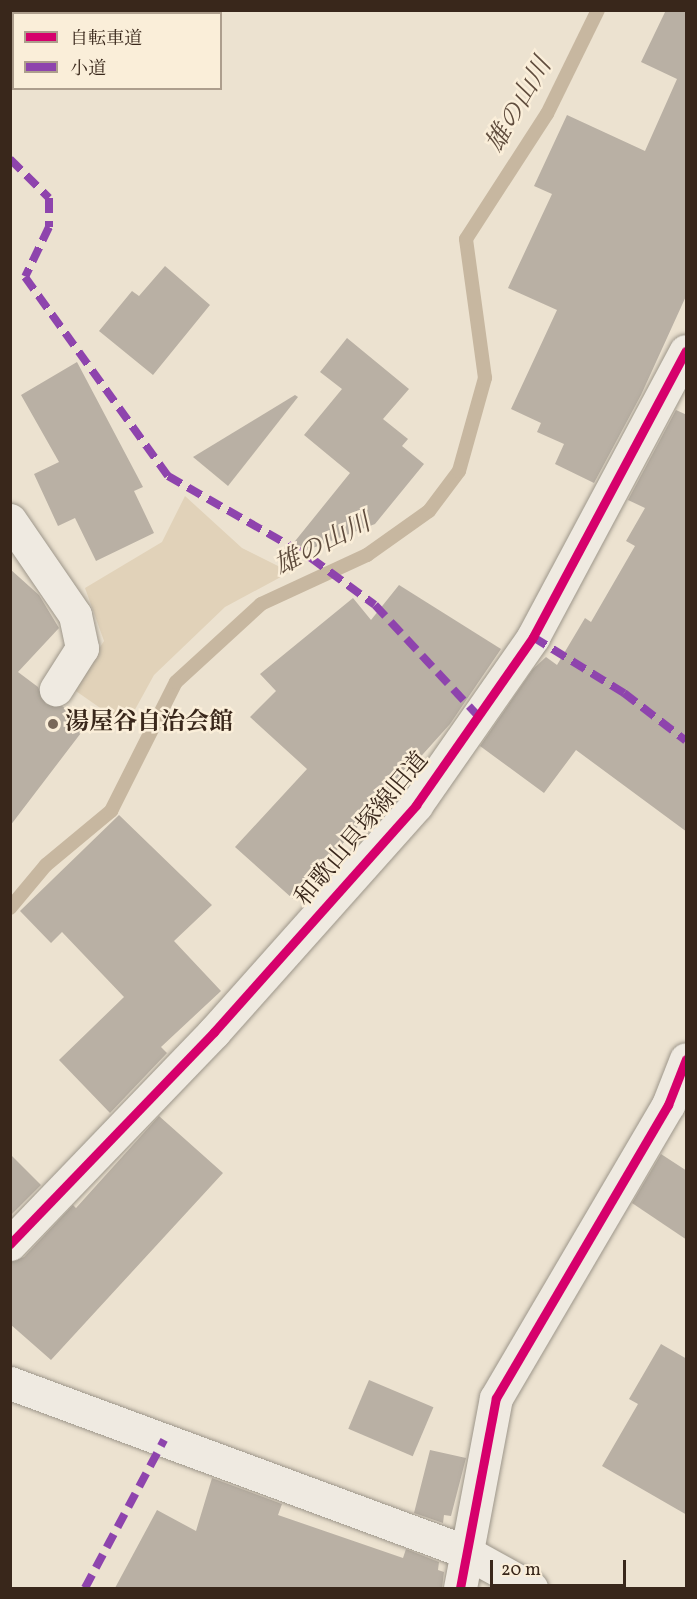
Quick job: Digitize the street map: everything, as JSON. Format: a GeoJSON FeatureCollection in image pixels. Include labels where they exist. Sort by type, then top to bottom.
{"type":"FeatureCollection","features":[{"type":"Feature","properties":{"kind":"street","name":"和歌山貝塚線旧道"},"geometry":{"type":"LineString","coordinates":[[10,1244],[214,1032],[416,805],[532,638],[687,351]]}},
{"type":"Feature","properties":{"kind":"street"},"geometry":{"type":"LineString","coordinates":[[10,520],[75,615],[81,648],[56,689]]}},
{"type":"Feature","properties":{"kind":"street"},"geometry":{"type":"LineString","coordinates":[[460,1588],[465,1551],[496,1398],[668,1105],[687,1059]]}},
{"type":"Feature","properties":{"kind":"street"},"geometry":{"type":"LineString","coordinates":[[10,1383],[465,1551],[531,1588]]}},
{"type":"Feature","properties":{"kind":"shaded area"},"geometry":{"type":"Polygon","coordinates":[[[185,496],[242,548],[290,572],[225,607],[154,675],[126,726],[73,689],[104,641],[85,588],[162,542],[185,496]]]}},
{"type":"Feature","properties":{"kind":"building"},"geometry":{"type":"Polygon","coordinates":[[[666,10],[687,10],[687,294],[641,395],[594,483],[555,464],[564,444],[537,432],[541,423],[511,409],[557,310],[508,288],[552,194],[534,186],[567,115],[645,151],[677,79],[641,62],[666,10]]]}},
{"type":"Feature","properties":{"kind":"building"},"geometry":{"type":"Polygon","coordinates":[[[165,266],[210,305],[153,375],[99,331],[132,291],[139,296],[165,266]]]}},
{"type":"Feature","properties":{"kind":"building"},"geometry":{"type":"Polygon","coordinates":[[[347,338],[409,389],[383,419],[408,439],[402,446],[424,464],[375,524],[279,561],[350,473],[304,435],[342,389],[320,372],[347,338]]]}},
{"type":"Feature","properties":{"kind":"building"},"geometry":{"type":"Polygon","coordinates":[[[77,362],[143,487],[134,491],[154,533],[96,561],[75,518],[58,526],[34,474],[59,462],[21,395],[77,362]]]}},
{"type":"Feature","properties":{"kind":"building"},"geometry":{"type":"Polygon","coordinates":[[[295,395],[298,397],[228,486],[193,457],[295,395]]]}},
{"type":"Feature","properties":{"kind":"building"},"geometry":{"type":"Polygon","coordinates":[[[676,410],[687,415],[687,832],[576,750],[544,793],[480,746],[533,669],[546,657],[557,665],[585,618],[591,622],[635,546],[626,541],[645,508],[628,500],[676,410]]]}},
{"type":"Feature","properties":{"kind":"building"},"geometry":{"type":"Polygon","coordinates":[[[10,569],[39,595],[59,628],[18,672],[38,687],[46,704],[62,706],[87,725],[10,826],[10,569]]]}},
{"type":"Feature","properties":{"kind":"building"},"geometry":{"type":"Polygon","coordinates":[[[399,585],[501,649],[450,724],[293,899],[235,847],[307,769],[250,717],[276,691],[260,674],[353,598],[371,620],[399,585]]]}},
{"type":"Feature","properties":{"kind":"building"},"geometry":{"type":"Polygon","coordinates":[[[119,815],[212,905],[174,941],[221,991],[161,1047],[167,1053],[110,1113],[59,1060],[124,997],[62,932],[51,943],[20,911],[119,815]]]}},
{"type":"Feature","properties":{"kind":"building"},"geometry":{"type":"Polygon","coordinates":[[[159,1116],[223,1173],[51,1360],[10,1324],[10,1262],[24,1257],[73,1205],[76,1208],[159,1116]]]}},
{"type":"Feature","properties":{"kind":"building"},"geometry":{"type":"Polygon","coordinates":[[[10,1154],[41,1185],[10,1216],[10,1154]]]}},
{"type":"Feature","properties":{"kind":"building"},"geometry":{"type":"Polygon","coordinates":[[[661,1154],[687,1171],[687,1240],[632,1203],[661,1154]]]}},
{"type":"Feature","properties":{"kind":"building"},"geometry":{"type":"Polygon","coordinates":[[[661,1344],[687,1359],[687,1515],[602,1466],[638,1404],[629,1399],[661,1344]]]}},
{"type":"Feature","properties":{"kind":"building"},"geometry":{"type":"Polygon","coordinates":[[[369,1380],[433,1407],[413,1456],[348,1429],[369,1380]]]}},
{"type":"Feature","properties":{"kind":"building"},"geometry":{"type":"Polygon","coordinates":[[[430,1450],[466,1458],[451,1516],[444,1515],[443,1523],[414,1513],[430,1450]]]}},
{"type":"Feature","properties":{"kind":"building"},"geometry":{"type":"Polygon","coordinates":[[[212,1478],[282,1504],[278,1515],[403,1558],[406,1549],[439,1562],[438,1570],[444,1572],[442,1588],[115,1588],[157,1510],[196,1531],[212,1478]]]}},
{"type":"Feature","properties":{"kind":"waterway","name":"雄の山川"},"geometry":{"type":"LineString","coordinates":[[10,908],[46,865],[111,811],[176,682],[261,604],[367,555],[429,511],[459,471],[485,378],[466,239],[547,114],[598,10]]}},
{"type":"Feature","properties":{"kind":"marked path"},"geometry":{"type":"LineString","coordinates":[[10,159],[49,198],[49,227],[25,277],[168,476],[311,558],[375,605],[478,716]]}},
{"type":"Feature","properties":{"kind":"marked path"},"geometry":{"type":"LineString","coordinates":[[533,637],[624,693],[686,741]]}},
{"type":"Feature","properties":{"kind":"marked path"},"geometry":{"type":"LineString","coordinates":[[85,1588],[164,1440]]}},
{"type":"Feature","properties":{"kind":"cycle path"},"geometry":{"type":"LineString","coordinates":[[10,1244],[214,1032],[416,805],[533,637],[686,351]]}},
{"type":"Feature","properties":{"kind":"cycle path"},"geometry":{"type":"LineString","coordinates":[[460,1588],[496,1398],[668,1105],[686,1059]]}},
{"type":"Feature","properties":{"kind":"place","name":"湯屋谷自治会館"},"geometry":{"type":"Point","coordinates":[53,724]}}]}
